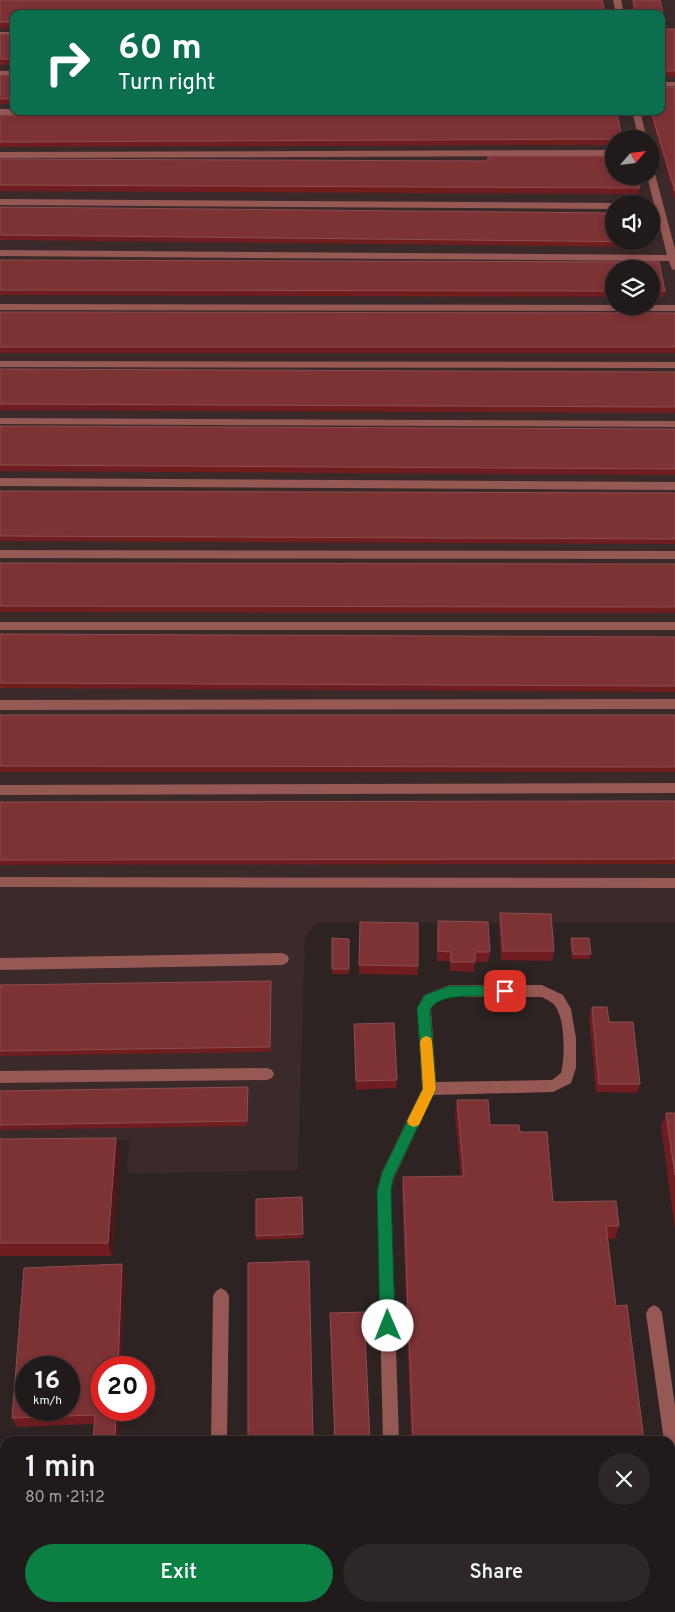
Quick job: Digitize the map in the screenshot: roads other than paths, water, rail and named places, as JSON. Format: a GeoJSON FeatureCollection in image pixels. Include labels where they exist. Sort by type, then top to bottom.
{"type":"FeatureCollection","features":[{"type":"Feature","properties":{"kind":"lane"},"geometry":{"type":"LineString","coordinates":[[637,115],[641,130]]}},
{"type":"Feature","properties":{"kind":"lane"},"geometry":{"type":"LineString","coordinates":[[0,155],[605,153]]}},
{"type":"Feature","properties":{"kind":"lane"},"geometry":{"type":"LineString","coordinates":[[0,202],[605,206]]}},
{"type":"Feature","properties":{"kind":"lane"},"geometry":{"type":"LineString","coordinates":[[0,253],[674,262],[660,221]]}},
{"type":"Feature","properties":{"kind":"lane"},"geometry":{"type":"LineString","coordinates":[[0,307],[675,308]]}},
{"type":"Feature","properties":{"kind":"lane"},"geometry":{"type":"LineString","coordinates":[[0,364],[675,365]]}},
{"type":"Feature","properties":{"kind":"lane"},"geometry":{"type":"LineString","coordinates":[[0,421],[675,424]]}},
{"type":"Feature","properties":{"kind":"lane"},"geometry":{"type":"LineString","coordinates":[[0,482],[675,486]]}},
{"type":"Feature","properties":{"kind":"lane"},"geometry":{"type":"LineString","coordinates":[[0,554],[675,555]]}},
{"type":"Feature","properties":{"kind":"lane"},"geometry":{"type":"LineString","coordinates":[[0,626],[675,626]]}},
{"type":"Feature","properties":{"kind":"lane"},"geometry":{"type":"LineString","coordinates":[[0,705],[675,704]]}},
{"type":"Feature","properties":{"kind":"lane"},"geometry":{"type":"LineString","coordinates":[[0,790],[675,788]]}},
{"type":"Feature","properties":{"kind":"lane"},"geometry":{"type":"LineString","coordinates":[[0,882],[675,883]]}},
{"type":"Feature","properties":{"kind":"lane"},"geometry":{"type":"LineString","coordinates":[[0,964],[282,959]]}},
{"type":"Feature","properties":{"kind":"lane"},"geometry":{"type":"LineString","coordinates":[[391,1436],[384,1191],[387,1177],[430,1089],[424,1008],[429,999],[449,991],[542,991],[553,996],[561,1003],[566,1013],[570,1064],[568,1076],[562,1082],[553,1086],[430,1089]]}},
{"type":"Feature","properties":{"kind":"lane"},"geometry":{"type":"LineString","coordinates":[[0,1076],[267,1074]]}},
{"type":"Feature","properties":{"kind":"lane"},"geometry":{"type":"LineString","coordinates":[[219,1436],[221,1296]]}},
{"type":"Feature","properties":{"kind":"lane"},"geometry":{"type":"LineString","coordinates":[[654,1313],[671,1436]]}}]}
